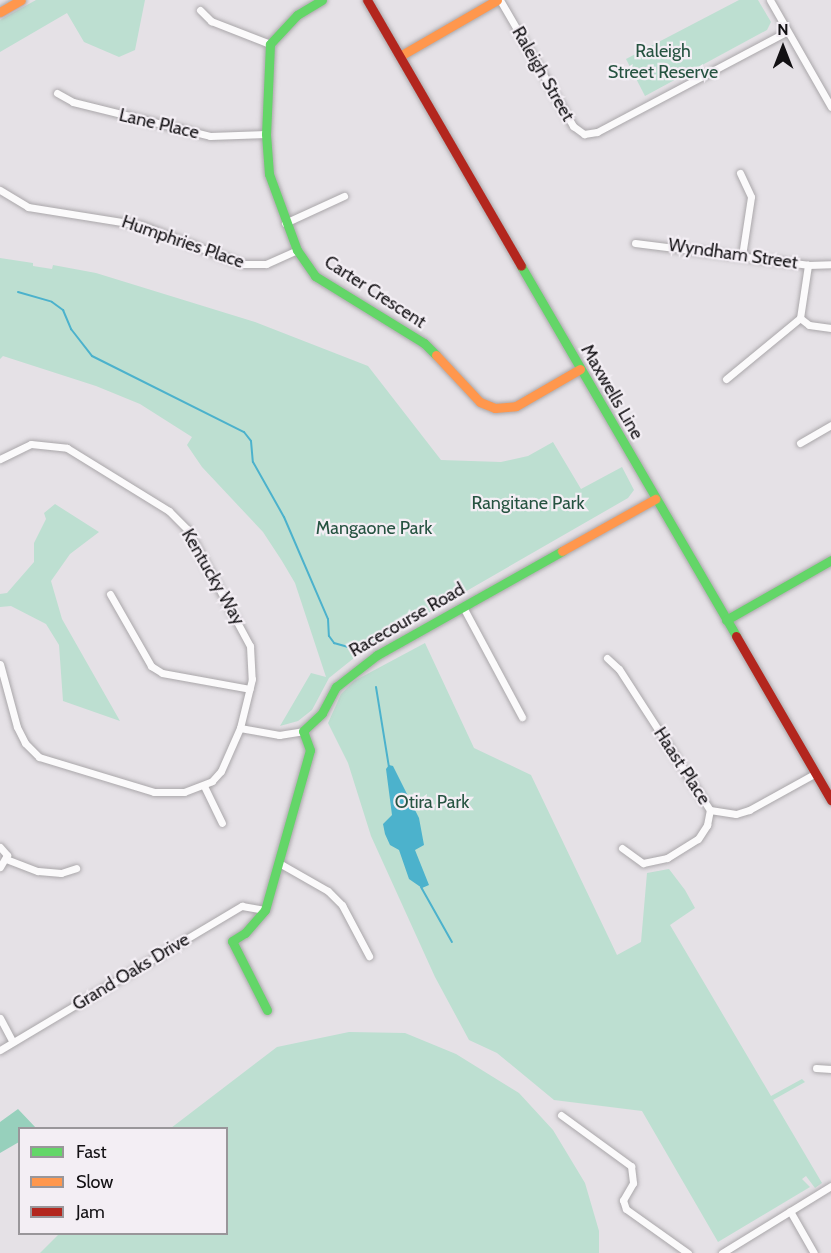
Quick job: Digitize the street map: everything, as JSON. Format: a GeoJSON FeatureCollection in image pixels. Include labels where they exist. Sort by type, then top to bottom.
{"type":"FeatureCollection","features":[{"type":"Feature","properties":{"kind":"street"},"geometry":{"type":"LineString","coordinates":[[0,12],[21,0]]}},
{"type":"Feature","properties":{"kind":"street"},"geometry":{"type":"LineString","coordinates":[[200,10],[211,21],[270,44],[297,15],[322,0]]}},
{"type":"Feature","properties":{"kind":"street","name":"Maxwells Line"},"geometry":{"type":"LineString","coordinates":[[367,0],[831,800]]}},
{"type":"Feature","properties":{"kind":"street"},"geometry":{"type":"LineString","coordinates":[[400,56],[499,0]]}},
{"type":"Feature","properties":{"kind":"street","name":"Raleigh Street"},"geometry":{"type":"LineString","coordinates":[[499,0],[573,126],[584,134],[597,132],[786,32]]}},
{"type":"Feature","properties":{"kind":"street"},"geometry":{"type":"LineString","coordinates":[[770,0],[786,32],[831,107]]}},
{"type":"Feature","properties":{"kind":"street","name":"Carter Crescent"},"geometry":{"type":"LineString","coordinates":[[270,44],[266,135],[271,188],[297,250],[315,276],[424,344],[480,402],[495,408],[516,406],[579,369]]}},
{"type":"Feature","properties":{"kind":"street","name":"Lane Place"},"geometry":{"type":"LineString","coordinates":[[57,93],[73,102],[210,136],[266,135]]}},
{"type":"Feature","properties":{"kind":"street"},"geometry":{"type":"LineString","coordinates":[[740,173],[751,197],[742,256]]}},
{"type":"Feature","properties":{"kind":"street","name":"Humphries Place"},"geometry":{"type":"LineString","coordinates":[[0,190],[28,207],[141,225],[243,264],[266,264],[297,250]]}},
{"type":"Feature","properties":{"kind":"street"},"geometry":{"type":"LineString","coordinates":[[285,223],[344,196]]}},
{"type":"Feature","properties":{"kind":"street","name":"Wyndham Street"},"geometry":{"type":"LineString","coordinates":[[635,243],[808,265],[831,264]]}},
{"type":"Feature","properties":{"kind":"street"},"geometry":{"type":"LineString","coordinates":[[726,379],[800,318],[808,265]]}},
{"type":"Feature","properties":{"kind":"street"},"geometry":{"type":"LineString","coordinates":[[800,318],[809,325],[831,328]]}},
{"type":"Feature","properties":{"kind":"street"},"geometry":{"type":"LineString","coordinates":[[800,443],[831,426]]}},
{"type":"Feature","properties":{"kind":"street","name":"Kentucky Way"},"geometry":{"type":"LineString","coordinates":[[0,459],[31,444],[68,448],[180,521],[194,539],[246,636],[252,663],[250,689],[240,728],[221,771],[204,786]]}},
{"type":"Feature","properties":{"kind":"street","name":"Racecourse Road"},"geometry":{"type":"LineString","coordinates":[[303,731],[316,721],[336,687],[349,673],[655,499]]}},
{"type":"Feature","properties":{"kind":"street"},"geometry":{"type":"LineString","coordinates":[[726,621],[831,560]]}},
{"type":"Feature","properties":{"kind":"street"},"geometry":{"type":"LineString","coordinates":[[110,594],[152,666],[162,673],[250,689]]}},
{"type":"Feature","properties":{"kind":"street"},"geometry":{"type":"LineString","coordinates":[[463,607],[522,717]]}},
{"type":"Feature","properties":{"kind":"street","name":"Haast Place"},"geometry":{"type":"LineString","coordinates":[[606,658],[619,669],[710,810],[736,814],[749,810],[816,773]]}},
{"type":"Feature","properties":{"kind":"street"},"geometry":{"type":"LineString","coordinates":[[0,664],[17,727],[25,743],[39,757],[154,792],[184,792],[204,786],[222,823]]}},
{"type":"Feature","properties":{"kind":"street"},"geometry":{"type":"LineString","coordinates":[[240,728],[279,735],[303,731],[310,750],[265,910],[245,933],[231,941],[267,1011]]}},
{"type":"Feature","properties":{"kind":"street"},"geometry":{"type":"LineString","coordinates":[[622,848],[643,862],[667,858],[698,838],[707,825],[710,810]]}},
{"type":"Feature","properties":{"kind":"street"},"geometry":{"type":"LineString","coordinates":[[0,847],[6,850],[6,860],[0,867]]}},
{"type":"Feature","properties":{"kind":"street"},"geometry":{"type":"LineString","coordinates":[[6,860],[38,871],[61,873],[76,868]]}},
{"type":"Feature","properties":{"kind":"street"},"geometry":{"type":"LineString","coordinates":[[279,863],[328,891],[342,905],[369,956]]}},
{"type":"Feature","properties":{"kind":"street","name":"Grand Oaks Drive"},"geometry":{"type":"LineString","coordinates":[[0,1050],[242,906],[265,910]]}},
{"type":"Feature","properties":{"kind":"street"},"geometry":{"type":"LineString","coordinates":[[0,1018],[13,1042]]}},
{"type":"Feature","properties":{"kind":"street"},"geometry":{"type":"LineString","coordinates":[[816,1068],[831,1069]]}},
{"type":"Feature","properties":{"kind":"street"},"geometry":{"type":"LineString","coordinates":[[561,1115],[631,1166],[633,1183],[623,1200],[626,1209],[688,1253]]}},
{"type":"Feature","properties":{"kind":"street"},"geometry":{"type":"LineString","coordinates":[[722,1253],[831,1186]]}},
{"type":"Feature","properties":{"kind":"street"},"geometry":{"type":"LineString","coordinates":[[790,1211],[814,1253]]}},
{"type":"Feature","properties":{"kind":"green space"},"geometry":{"type":"Polygon","coordinates":[[[36,0],[145,0],[135,50],[119,57],[84,42],[67,13],[0,52],[0,20],[36,0]]]}},
{"type":"Feature","properties":{"kind":"green space","name":"Raleigh Street Reserve"},"geometry":{"type":"Polygon","coordinates":[[[739,0],[758,0],[771,22],[767,30],[645,96],[626,59],[739,0]]]}},
{"type":"Feature","properties":{"kind":"green space","name":"Mangaone Park"},"geometry":{"type":"Polygon","coordinates":[[[0,258],[33,263],[33,266],[52,269],[53,265],[96,273],[255,322],[368,366],[441,460],[501,462],[528,456],[553,442],[581,489],[622,467],[634,490],[628,498],[364,650],[329,678],[312,710],[298,721],[280,726],[311,673],[326,677],[295,583],[282,561],[263,532],[202,467],[187,445],[192,437],[140,404],[96,386],[3,356],[0,359],[0,258]]]}},
{"type":"Feature","properties":{"kind":"green space"},"geometry":{"type":"Polygon","coordinates":[[[55,504],[99,532],[70,554],[51,581],[62,619],[120,721],[63,701],[59,645],[46,624],[11,606],[0,607],[0,594],[7,593],[34,562],[34,543],[46,519],[44,513],[55,504]]]}},
{"type":"Feature","properties":{"kind":"green space","name":"Otira Park"},"geometry":{"type":"Polygon","coordinates":[[[425,643],[474,748],[531,775],[617,955],[641,942],[647,873],[669,869],[685,890],[695,908],[670,925],[771,1096],[802,1079],[805,1082],[773,1100],[822,1183],[815,1188],[806,1176],[802,1179],[810,1187],[718,1242],[642,1111],[554,1100],[497,1053],[469,1040],[435,977],[371,836],[348,763],[328,723],[341,694],[354,681],[425,643]]]}},
{"type":"Feature","properties":{"kind":"green space"},"geometry":{"type":"Polygon","coordinates":[[[349,1032],[405,1033],[456,1054],[519,1093],[553,1130],[585,1183],[599,1231],[599,1253],[40,1253],[58,1235],[228,1235],[228,1127],[172,1127],[277,1047],[349,1032]]]}},
{"type":"Feature","properties":{"kind":"green space"},"geometry":{"type":"Polygon","coordinates":[[[18,1109],[35,1127],[18,1127],[18,1143],[0,1153],[0,1122],[18,1109]]]}},
{"type":"Feature","properties":{"kind":"water"},"geometry":{"type":"Polygon","coordinates":[[[389,765],[393,766],[419,818],[424,845],[415,850],[429,885],[422,888],[409,879],[399,850],[390,845],[385,834],[383,824],[392,815],[386,769],[389,765]]]}},
{"type":"Feature","properties":{"kind":"waterway"},"geometry":{"type":"LineString","coordinates":[[18,292],[52,302],[63,310],[71,329],[92,356],[244,432],[251,441],[253,462],[284,517],[328,619],[329,636],[334,643],[355,649]]}},
{"type":"Feature","properties":{"kind":"waterway"},"geometry":{"type":"LineString","coordinates":[[376,687],[389,767]]}},
{"type":"Feature","properties":{"kind":"waterway"},"geometry":{"type":"LineString","coordinates":[[421,887],[452,942]]}},
{"type":"Feature","properties":{"kind":"traffic: fast"},"geometry":{"type":"LineString","coordinates":[[322,0],[297,15],[270,44],[266,134],[269,174],[297,250],[315,276],[424,343],[436,355]]}},
{"type":"Feature","properties":{"kind":"traffic: fast"},"geometry":{"type":"LineString","coordinates":[[521,266],[736,636]]}},
{"type":"Feature","properties":{"kind":"traffic: fast"},"geometry":{"type":"LineString","coordinates":[[267,1010],[232,941],[245,933],[265,910],[310,750],[303,731],[322,713],[336,687],[377,655],[562,551]]}},
{"type":"Feature","properties":{"kind":"traffic: fast"},"geometry":{"type":"LineString","coordinates":[[726,620],[831,560]]}},
{"type":"Feature","properties":{"kind":"traffic: slow"},"geometry":{"type":"LineString","coordinates":[[0,12],[21,0]]}},
{"type":"Feature","properties":{"kind":"traffic: slow"},"geometry":{"type":"LineString","coordinates":[[400,56],[497,0]]}},
{"type":"Feature","properties":{"kind":"traffic: slow"},"geometry":{"type":"LineString","coordinates":[[436,355],[480,402],[495,408],[516,406],[580,369]]}},
{"type":"Feature","properties":{"kind":"traffic: slow"},"geometry":{"type":"LineString","coordinates":[[562,551],[655,499]]}},
{"type":"Feature","properties":{"kind":"traffic: jam"},"geometry":{"type":"LineString","coordinates":[[367,0],[521,266]]}},
{"type":"Feature","properties":{"kind":"traffic: jam"},"geometry":{"type":"LineString","coordinates":[[736,636],[831,800]]}},
{"type":"Feature","properties":{"kind":"park label","name":"Rangitane Park"},"geometry":{"type":"Point","coordinates":[528,503]}}]}
